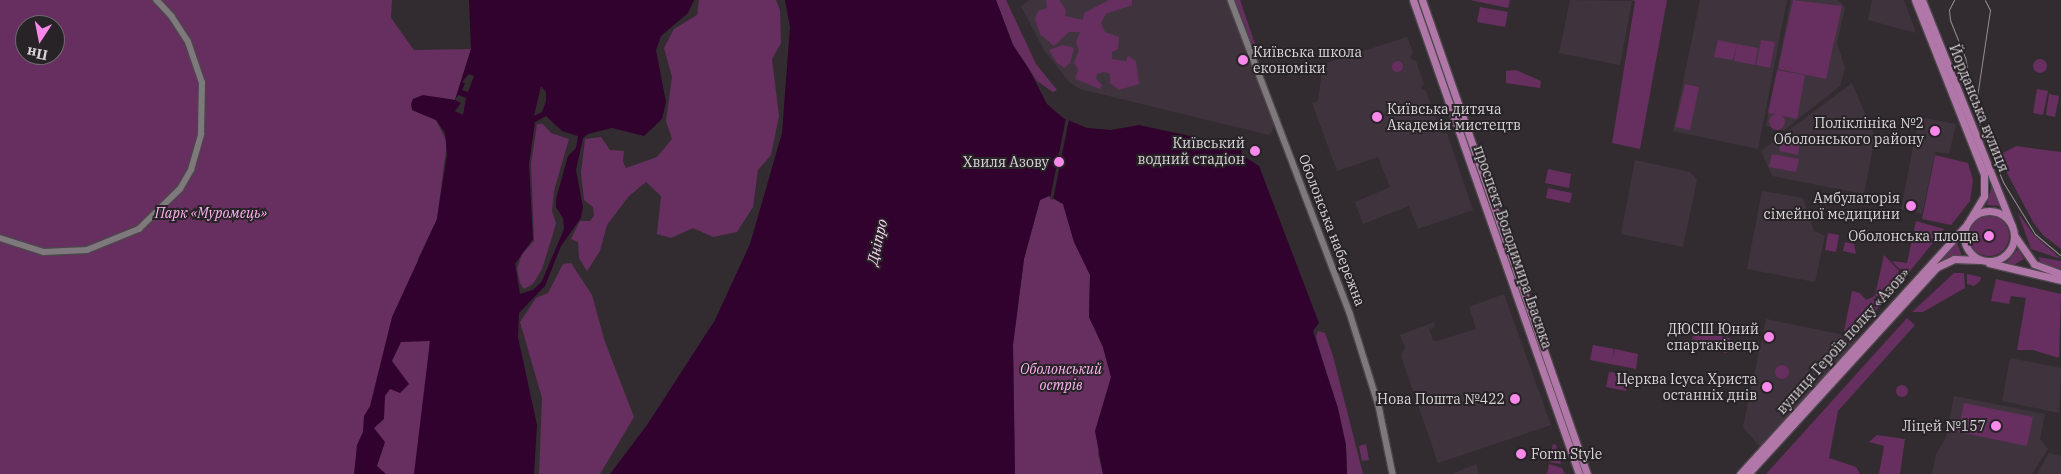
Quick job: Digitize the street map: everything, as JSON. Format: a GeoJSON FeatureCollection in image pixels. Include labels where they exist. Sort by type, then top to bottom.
{"type":"FeatureCollection","features":[{"type":"Feature","properties":{"kind":"main road","name":"проспект Володимира Івасюка"},"geometry":{"type":"LineString","coordinates":[[1413,0],[1578,474]]}},
{"type":"Feature","properties":{"kind":"main road","name":"проспект Володимира Івасюка"},"geometry":{"type":"LineString","coordinates":[[1422,0],[1587,474]]}},
{"type":"Feature","properties":{"kind":"main road","name":"Йорданська вулиця"},"geometry":{"type":"LineString","coordinates":[[1915,0],[1984,174],[1984,196],[1970,219]]}},
{"type":"Feature","properties":{"kind":"main road","name":"Йорданська вулиця"},"geometry":{"type":"LineString","coordinates":[[1922,0],[2012,226]]}},
{"type":"Feature","properties":{"kind":"main road"},"geometry":{"type":"LineString","coordinates":[[1418,14],[1426,12]]}},
{"type":"Feature","properties":{"kind":"main road"},"geometry":{"type":"LineString","coordinates":[[2014,234],[2005,255],[1982,261],[1968,250],[1964,243],[1965,226],[1970,219],[1984,212],[1993,212],[2007,219],[2012,226],[2014,234],[2034,264],[2061,274]]}},
{"type":"Feature","properties":{"kind":"main road","name":"вулиця Героїв полку «Азов»"},"geometry":{"type":"LineString","coordinates":[[1740,474],[1965,226]]}},
{"type":"Feature","properties":{"kind":"main road","name":"вулиця Героїв полку «Азов»"},"geometry":{"type":"LineString","coordinates":[[1748,474],[1937,267],[1954,259],[1982,261],[2061,280]]}},
{"type":"Feature","properties":{"kind":"street"},"geometry":{"type":"LineString","coordinates":[[0,238],[44,252],[87,250],[139,229],[180,189],[191,170],[201,134],[202,83],[188,42],[172,17],[156,0]]}},
{"type":"Feature","properties":{"kind":"street","name":"Оболонська набережна"},"geometry":{"type":"LineString","coordinates":[[1231,0],[1350,313],[1379,406],[1393,474]]}},
{"type":"Feature","properties":{"kind":"shaded area","name":"Київська школа економіки"},"geometry":{"type":"Polygon","coordinates":[[[1029,0],[1229,0],[1275,119],[1272,132],[1269,135],[1080,89],[1069,82],[1044,50],[1021,6],[1029,0]]]}},
{"type":"Feature","properties":{"kind":"shaded area"},"geometry":{"type":"Polygon","coordinates":[[[1570,0],[1632,1],[1620,65],[1559,53],[1570,0]]]}},
{"type":"Feature","properties":{"kind":"shaded area"},"geometry":{"type":"Polygon","coordinates":[[[1700,0],[1787,0],[1758,149],[1673,131],[1700,0]]]}},
{"type":"Feature","properties":{"kind":"shaded area"},"geometry":{"type":"Polygon","coordinates":[[[1791,0],[1838,0],[1845,7],[1837,43],[1845,68],[1840,86],[1784,130],[1766,126],[1791,0]]]}},
{"type":"Feature","properties":{"kind":"shaded area"},"geometry":{"type":"Polygon","coordinates":[[[1872,0],[1904,0],[1916,33],[1868,20],[1872,0]]]}},
{"type":"Feature","properties":{"kind":"shaded area"},"geometry":{"type":"Polygon","coordinates":[[[1407,37],[1413,52],[1410,58],[1416,61],[1424,84],[1421,88],[1426,91],[1442,134],[1447,133],[1473,210],[1418,229],[1409,206],[1363,224],[1355,202],[1390,187],[1378,157],[1337,171],[1312,103],[1318,101],[1323,64],[1407,37]]]}},
{"type":"Feature","properties":{"kind":"shaded area"},"geometry":{"type":"Polygon","coordinates":[[[1852,83],[1875,137],[1864,194],[1772,176],[1761,151],[1852,83]]]}},
{"type":"Feature","properties":{"kind":"shaded area"},"geometry":{"type":"Polygon","coordinates":[[[1919,117],[1956,124],[1949,154],[1935,152],[1922,214],[1901,209],[1919,117]]]}},
{"type":"Feature","properties":{"kind":"shaded area"},"geometry":{"type":"Polygon","coordinates":[[[1635,160],[1690,172],[1697,180],[1683,247],[1621,234],[1635,160]]]}},
{"type":"Feature","properties":{"kind":"shaded area"},"geometry":{"type":"Polygon","coordinates":[[[1762,191],[1803,198],[1814,231],[1825,236],[1815,282],[1747,269],[1762,191]]]}},
{"type":"Feature","properties":{"kind":"shaded area"},"geometry":{"type":"Polygon","coordinates":[[[1504,294],[1551,425],[1438,463],[1401,356],[1405,347],[1400,335],[1434,322],[1435,327],[1429,329],[1433,340],[1437,341],[1476,329],[1469,307],[1504,294]]]}},
{"type":"Feature","properties":{"kind":"shaded area"},"geometry":{"type":"Polygon","coordinates":[[[1766,319],[1859,338],[1760,447],[1743,427],[1766,319]]]}},
{"type":"Feature","properties":{"kind":"shaded area"},"geometry":{"type":"Polygon","coordinates":[[[2010,358],[2061,368],[2059,413],[2002,401],[2010,358]]]}},
{"type":"Feature","properties":{"kind":"shaded area","name":"Ліцей №157"},"geometry":{"type":"Polygon","coordinates":[[[1954,396],[2045,414],[2040,439],[2048,449],[2032,474],[1932,474],[1936,454],[1946,438],[1954,396]]]}},
{"type":"Feature","properties":{"kind":"shaded area"},"geometry":{"type":"Polygon","coordinates":[[[2049,453],[2061,456],[2061,474],[2037,474],[2049,453]]]}},
{"type":"Feature","properties":{"kind":"shaded area"},"geometry":{"type":"Polygon","coordinates":[[[1476,464],[1479,474],[1452,474],[1476,464]]]}},
{"type":"Feature","properties":{"kind":"green space","name":"Парк «Муромець»"},"geometry":{"type":"Polygon","coordinates":[[[0,0],[392,0],[391,18],[414,50],[471,49],[455,100],[423,96],[419,113],[436,120],[447,142],[437,219],[418,259],[433,292],[428,370],[464,474],[0,474],[0,0]]]}},
{"type":"Feature","properties":{"kind":"green space"},"geometry":{"type":"Polygon","coordinates":[[[699,0],[776,0],[780,10],[781,43],[772,59],[779,116],[771,155],[758,170],[753,207],[737,232],[713,237],[693,228],[671,238],[657,234],[661,196],[646,182],[629,196],[607,225],[600,251],[587,271],[579,258],[578,242],[571,239],[580,221],[590,221],[594,216],[593,207],[584,200],[581,173],[585,139],[601,137],[610,150],[624,151],[623,162],[626,168],[657,157],[672,139],[666,121],[672,77],[664,48],[674,29],[697,15],[699,0]]]}},
{"type":"Feature","properties":{"kind":"green space"},"geometry":{"type":"Polygon","coordinates":[[[996,0],[1006,0],[1036,64],[1057,90],[1053,92],[1037,81],[1013,45],[996,0]]]}},
{"type":"Feature","properties":{"kind":"green space"},"geometry":{"type":"Polygon","coordinates":[[[1046,0],[1059,0],[1066,10],[1065,16],[1083,20],[1084,13],[1109,0],[1132,0],[1132,5],[1106,14],[1101,23],[1105,32],[1119,37],[1118,49],[1112,52],[1112,59],[1126,61],[1128,56],[1136,61],[1139,84],[1119,90],[1110,83],[1110,74],[1104,72],[1097,74],[1096,79],[1102,85],[1100,89],[1075,79],[1078,69],[1074,63],[1079,50],[1076,42],[1080,32],[1069,32],[1054,46],[1040,34],[1035,19],[1038,11],[1047,8],[1046,0]]]}},
{"type":"Feature","properties":{"kind":"green space"},"geometry":{"type":"Polygon","coordinates":[[[1235,0],[1240,0],[1257,50],[1255,51],[1235,0]]]}},
{"type":"Feature","properties":{"kind":"green space"},"geometry":{"type":"Polygon","coordinates":[[[1470,0],[1510,0],[1508,8],[1470,0]]]}},
{"type":"Feature","properties":{"kind":"green space"},"geometry":{"type":"Polygon","coordinates":[[[1632,0],[1667,0],[1640,149],[1612,143],[1635,1],[1632,0]]]}},
{"type":"Feature","properties":{"kind":"green space"},"geometry":{"type":"Polygon","coordinates":[[[1793,0],[1842,6],[1826,79],[1778,69],[1793,0]]]}},
{"type":"Feature","properties":{"kind":"green space"},"geometry":{"type":"Polygon","coordinates":[[[1480,7],[1508,12],[1505,27],[1477,22],[1480,7]]]}},
{"type":"Feature","properties":{"kind":"green space"},"geometry":{"type":"Polygon","coordinates":[[[1718,40],[1737,44],[1733,60],[1714,57],[1718,40]]]}},
{"type":"Feature","properties":{"kind":"green space"},"geometry":{"type":"Polygon","coordinates":[[[1761,40],[1775,42],[1770,68],[1756,65],[1761,40]]]}},
{"type":"Feature","properties":{"kind":"green space"},"geometry":{"type":"Polygon","coordinates":[[[1737,44],[1758,48],[1755,65],[1734,61],[1737,44]]]}},
{"type":"Feature","properties":{"kind":"green space"},"geometry":{"type":"Polygon","coordinates":[[[1063,45],[1074,48],[1070,63],[1064,68],[1057,63],[1049,50],[1063,45]]]}},
{"type":"Feature","properties":{"kind":"green space"},"geometry":{"type":"Polygon","coordinates":[[[2037,59],[2043,59],[2047,66],[2043,73],[2037,73],[2033,69],[2033,63],[2037,59]]]}},
{"type":"Feature","properties":{"kind":"green space"},"geometry":{"type":"Polygon","coordinates":[[[1397,60],[1403,66],[1397,72],[1391,66],[1397,60]]]}},
{"type":"Feature","properties":{"kind":"green space"},"geometry":{"type":"Polygon","coordinates":[[[1516,70],[1541,81],[1540,88],[1506,83],[1506,71],[1516,70]]]}},
{"type":"Feature","properties":{"kind":"green space"},"geometry":{"type":"Polygon","coordinates":[[[1777,70],[1805,75],[1797,119],[1768,113],[1777,70]]]}},
{"type":"Feature","properties":{"kind":"green space"},"geometry":{"type":"Polygon","coordinates":[[[1685,84],[1699,87],[1690,130],[1675,127],[1685,84]]]}},
{"type":"Feature","properties":{"kind":"green space"},"geometry":{"type":"Polygon","coordinates":[[[2037,89],[2048,91],[2043,115],[2033,113],[2037,89]]]}},
{"type":"Feature","properties":{"kind":"green space"},"geometry":{"type":"Polygon","coordinates":[[[2049,94],[2059,96],[2055,117],[2046,115],[2049,94]]]}},
{"type":"Feature","properties":{"kind":"green space"},"geometry":{"type":"Polygon","coordinates":[[[1777,114],[1785,122],[1777,130],[1769,122],[1777,114]]]}},
{"type":"Feature","properties":{"kind":"green space"},"geometry":{"type":"Polygon","coordinates":[[[537,124],[543,124],[551,133],[569,139],[554,191],[552,211],[556,223],[553,234],[542,269],[533,284],[524,289],[520,283],[517,269],[522,254],[534,241],[531,164],[537,124]]]}},
{"type":"Feature","properties":{"kind":"green space"},"geometry":{"type":"Polygon","coordinates":[[[1781,139],[1800,142],[1798,155],[1779,151],[1781,139]]]}},
{"type":"Feature","properties":{"kind":"green space"},"geometry":{"type":"Polygon","coordinates":[[[2016,146],[2061,152],[2061,249],[2043,235],[2033,222],[1998,156],[2016,146]]]}},
{"type":"Feature","properties":{"kind":"green space"},"geometry":{"type":"Polygon","coordinates":[[[1772,154],[1799,159],[1796,172],[1769,167],[1772,154]]]}},
{"type":"Feature","properties":{"kind":"green space"},"geometry":{"type":"Polygon","coordinates":[[[1935,155],[1968,163],[1973,180],[1970,201],[1951,225],[1922,219],[1935,155]]]}},
{"type":"Feature","properties":{"kind":"green space"},"geometry":{"type":"Polygon","coordinates":[[[1548,169],[1571,174],[1569,188],[1545,183],[1548,169]]]}},
{"type":"Feature","properties":{"kind":"green space"},"geometry":{"type":"Polygon","coordinates":[[[1992,184],[2000,206],[1987,205],[1992,184]]]}},
{"type":"Feature","properties":{"kind":"green space"},"geometry":{"type":"Polygon","coordinates":[[[1548,188],[1572,193],[1570,203],[1546,198],[1548,188]]]}},
{"type":"Feature","properties":{"kind":"green space","name":"Оболонський острів"},"geometry":{"type":"Polygon","coordinates":[[[1049,196],[1063,204],[1074,242],[1090,275],[1089,317],[1103,347],[1111,377],[1098,454],[1103,474],[1015,474],[1013,345],[1024,259],[1040,200],[1049,196]]]}},
{"type":"Feature","properties":{"kind":"green space"},"geometry":{"type":"Polygon","coordinates":[[[2018,213],[2034,235],[2061,259],[2031,249],[2018,213]]]}},
{"type":"Feature","properties":{"kind":"green space"},"geometry":{"type":"Polygon","coordinates":[[[1993,216],[2000,219],[2006,225],[2009,236],[2008,244],[2000,253],[1993,256],[1985,256],[1978,253],[1970,244],[1969,232],[1972,225],[1981,217],[1993,216]]]}},
{"type":"Feature","properties":{"kind":"green space"},"geometry":{"type":"Polygon","coordinates":[[[1916,221],[1944,229],[1906,276],[1892,261],[1907,263],[1916,221]]]}},
{"type":"Feature","properties":{"kind":"green space"},"geometry":{"type":"Polygon","coordinates":[[[1828,233],[1839,235],[1836,252],[1825,250],[1828,233]]]}},
{"type":"Feature","properties":{"kind":"green space"},"geometry":{"type":"Polygon","coordinates":[[[1845,242],[1854,244],[1856,254],[1843,251],[1845,242]]]}},
{"type":"Feature","properties":{"kind":"green space"},"geometry":{"type":"Polygon","coordinates":[[[1957,243],[1962,256],[1940,261],[1957,243]]]}},
{"type":"Feature","properties":{"kind":"green space"},"geometry":{"type":"Polygon","coordinates":[[[2018,249],[2024,259],[2012,266],[2005,264],[2018,249]]]}},
{"type":"Feature","properties":{"kind":"green space"},"geometry":{"type":"Polygon","coordinates":[[[1884,255],[1906,278],[1857,331],[1844,331],[1852,291],[1860,293],[1866,300],[1875,296],[1884,255]]]}},
{"type":"Feature","properties":{"kind":"green space"},"geometry":{"type":"Polygon","coordinates":[[[2038,257],[2061,261],[2061,271],[2042,265],[2038,257]]]}},
{"type":"Feature","properties":{"kind":"green space"},"geometry":{"type":"Polygon","coordinates":[[[571,263],[592,295],[605,342],[634,417],[600,474],[539,474],[542,398],[520,322],[536,298],[548,293],[563,264],[571,263]]]}},
{"type":"Feature","properties":{"kind":"green space"},"geometry":{"type":"Polygon","coordinates":[[[1954,273],[1964,273],[1965,288],[1923,312],[1912,312],[1954,273]]]}},
{"type":"Feature","properties":{"kind":"green space"},"geometry":{"type":"Polygon","coordinates":[[[1967,274],[1981,277],[1980,281],[1974,286],[1967,284],[1967,274]]]}},
{"type":"Feature","properties":{"kind":"green space"},"geometry":{"type":"Polygon","coordinates":[[[1996,279],[2061,294],[2059,358],[2033,350],[2017,350],[2026,298],[2011,296],[2009,304],[1991,301],[1996,279]]]}},
{"type":"Feature","properties":{"kind":"green space"},"geometry":{"type":"Polygon","coordinates":[[[1907,318],[1915,325],[1838,411],[1829,458],[1856,467],[1860,474],[1766,474],[1907,318]]]}},
{"type":"Feature","properties":{"kind":"green space"},"geometry":{"type":"Polygon","coordinates":[[[1318,331],[1325,333],[1333,356],[1363,474],[1347,474],[1346,445],[1316,337],[1318,331]]]}},
{"type":"Feature","properties":{"kind":"green space"},"geometry":{"type":"Polygon","coordinates":[[[1694,331],[1730,338],[1727,353],[1691,346],[1694,331]]]}},
{"type":"Feature","properties":{"kind":"green space"},"geometry":{"type":"Polygon","coordinates":[[[1593,345],[1614,349],[1612,360],[1615,349],[1638,354],[1636,369],[1590,360],[1593,345]]]}},
{"type":"Feature","properties":{"kind":"green space"},"geometry":{"type":"Polygon","coordinates":[[[1779,365],[1785,365],[1789,372],[1785,379],[1779,379],[1775,375],[1775,369],[1779,365]]]}},
{"type":"Feature","properties":{"kind":"green space"},"geometry":{"type":"Polygon","coordinates":[[[1609,372],[1629,375],[1626,391],[1606,387],[1609,372]]]}},
{"type":"Feature","properties":{"kind":"green space"},"geometry":{"type":"Polygon","coordinates":[[[1902,385],[1908,391],[1902,397],[1896,391],[1902,385]]]}},
{"type":"Feature","properties":{"kind":"green space"},"geometry":{"type":"Polygon","coordinates":[[[1964,403],[2033,417],[2027,446],[1958,432],[1964,403]]]}},
{"type":"Feature","properties":{"kind":"green space"},"geometry":{"type":"Polygon","coordinates":[[[1877,435],[1905,439],[1900,474],[1879,474],[1884,446],[1869,442],[1877,435]]]}},
{"type":"Feature","properties":{"kind":"green space"},"geometry":{"type":"Polygon","coordinates":[[[1366,444],[1369,460],[1362,461],[1359,446],[1366,444]]]}},
{"type":"Feature","properties":{"kind":"green space"},"geometry":{"type":"Polygon","coordinates":[[[1553,444],[1556,445],[1561,464],[1549,462],[1553,444]]]}},
{"type":"Feature","properties":{"kind":"green space"},"geometry":{"type":"Polygon","coordinates":[[[1549,464],[1562,468],[1565,474],[1547,474],[1549,464]]]}},
{"type":"Feature","properties":{"kind":"water"},"geometry":{"type":"Polygon","coordinates":[[[469,0],[694,0],[688,13],[661,36],[656,50],[666,102],[662,119],[644,136],[612,128],[588,134],[583,138],[576,170],[583,207],[581,218],[561,246],[545,286],[519,313],[518,337],[537,425],[534,474],[414,474],[430,341],[401,342],[392,361],[409,384],[400,393],[390,389],[385,396],[384,419],[374,428],[385,442],[377,466],[386,474],[354,474],[357,445],[363,432],[364,416],[370,406],[392,317],[437,219],[447,155],[445,133],[436,120],[412,110],[411,104],[413,99],[423,95],[455,100],[471,49],[469,0]],[[541,86],[534,116],[542,112],[546,101],[546,92],[541,86]],[[546,116],[535,122],[529,164],[533,239],[515,264],[520,294],[533,290],[542,281],[564,229],[563,218],[556,207],[556,199],[568,156],[576,148],[578,136],[562,131],[546,116]]]}},
{"type":"Feature","properties":{"kind":"water","name":"Дніпро"},"geometry":{"type":"Polygon","coordinates":[[[785,0],[996,0],[1013,45],[1029,69],[1047,104],[1063,118],[1087,128],[1111,130],[1139,125],[1241,147],[1242,155],[1259,166],[1319,323],[1313,331],[1338,408],[1346,445],[1347,474],[1103,474],[1095,431],[1111,377],[1103,347],[1089,317],[1090,275],[1074,242],[1063,204],[1049,196],[1040,200],[1024,259],[1013,345],[1015,474],[610,474],[647,425],[715,320],[750,244],[782,133],[790,27],[785,0]]]}},
{"type":"Feature","properties":{"kind":"pier"},"geometry":{"type":"Polygon","coordinates":[[[469,74],[474,76],[468,92],[462,90],[465,83],[462,82],[469,74]]]}},
{"type":"Feature","properties":{"kind":"pier"},"geometry":{"type":"Polygon","coordinates":[[[458,95],[466,98],[463,115],[455,111],[461,103],[455,100],[458,95]]]}},
{"type":"Feature","properties":{"kind":"pier","name":"Хвиля Азову"},"geometry":{"type":"Polygon","coordinates":[[[1066,118],[1069,119],[1053,200],[1050,199],[1066,118]]]}},
{"type":"Feature","properties":{"kind":"tram line"},"geometry":{"type":"LineString","coordinates":[[1954,0],[1949,10],[1950,20],[1965,57],[1978,121],[2003,182],[2035,234],[2061,256]]}},
{"type":"Feature","properties":{"kind":"tram line"},"geometry":{"type":"LineString","coordinates":[[1977,97],[1990,10],[1985,0]]}},
{"type":"Feature","properties":{"kind":"place","name":"Київська школа економіки"},"geometry":{"type":"Point","coordinates":[1243,60]}},
{"type":"Feature","properties":{"kind":"place","name":"Київська дитяча Академія мистецтв"},"geometry":{"type":"Point","coordinates":[1377,117]}},
{"type":"Feature","properties":{"kind":"place","name":"Поліклініка №2 Оболонського району"},"geometry":{"type":"Point","coordinates":[1935,131]}},
{"type":"Feature","properties":{"kind":"place","name":"Київський водний стадіон"},"geometry":{"type":"Point","coordinates":[1255,151]}},
{"type":"Feature","properties":{"kind":"place","name":"Хвиля Азову"},"geometry":{"type":"Point","coordinates":[1059,162]}},
{"type":"Feature","properties":{"kind":"place","name":"Амбулаторія сімейної медицини"},"geometry":{"type":"Point","coordinates":[1911,206]}},
{"type":"Feature","properties":{"kind":"place","name":"Оболонська площа"},"geometry":{"type":"Point","coordinates":[1989,236]}},
{"type":"Feature","properties":{"kind":"place","name":"ДЮСШ Юний спартаківець"},"geometry":{"type":"Point","coordinates":[1769,337]}},
{"type":"Feature","properties":{"kind":"place","name":"Церква Ісуса Христа останніх днів"},"geometry":{"type":"Point","coordinates":[1767,387]}},
{"type":"Feature","properties":{"kind":"place","name":"Нова Пошта №422"},"geometry":{"type":"Point","coordinates":[1515,399]}},
{"type":"Feature","properties":{"kind":"place","name":"Ліцей №157"},"geometry":{"type":"Point","coordinates":[1996,426]}},
{"type":"Feature","properties":{"kind":"place","name":"Form Style"},"geometry":{"type":"Point","coordinates":[1521,454]}}]}
